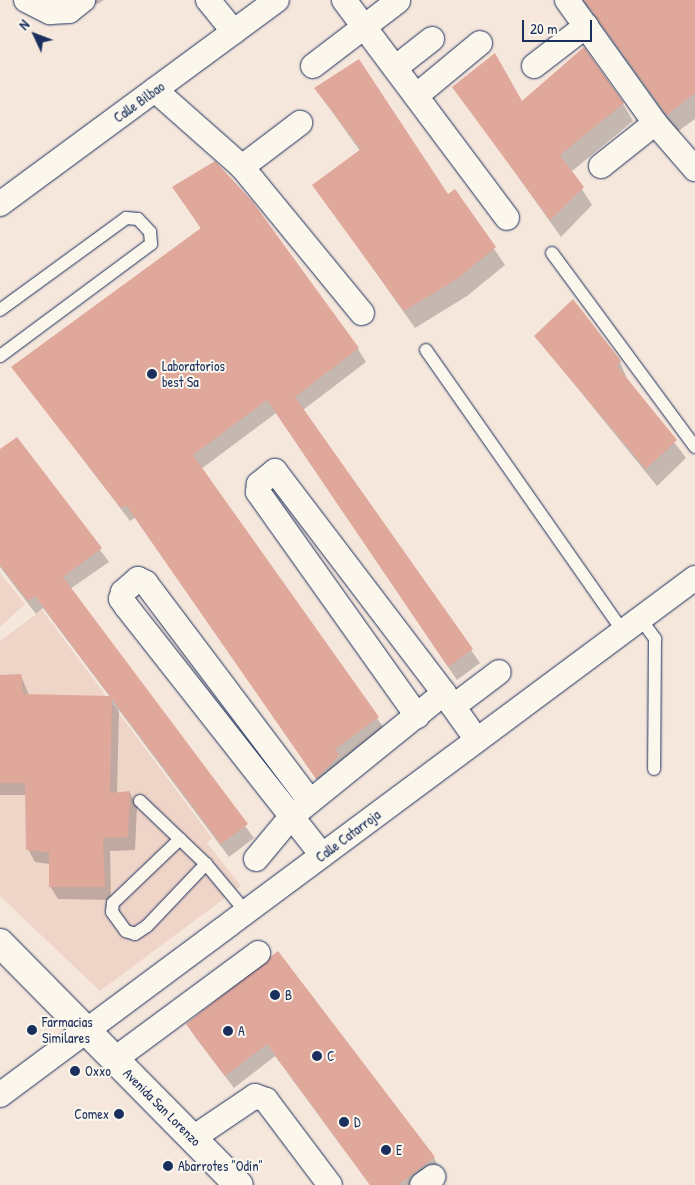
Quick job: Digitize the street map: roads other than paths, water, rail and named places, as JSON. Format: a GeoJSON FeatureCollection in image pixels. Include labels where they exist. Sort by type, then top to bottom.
{"type":"FeatureCollection","features":[{"type":"Feature","properties":{"kind":"main road","name":"Avenida San Lorenzo"},"geometry":{"type":"LineString","coordinates":[[0,943],[84,1032],[115,1059],[239,1185]]}},
{"type":"Feature","properties":{"kind":"street"},"geometry":{"type":"LineString","coordinates":[[26,0],[50,12],[69,11],[83,0]]}},
{"type":"Feature","properties":{"kind":"street"},"geometry":{"type":"LineString","coordinates":[[208,0],[234,32]]}},
{"type":"Feature","properties":{"kind":"street","name":"Calle Bilbao"},"geometry":{"type":"LineString","coordinates":[[0,204],[277,0]]}},
{"type":"Feature","properties":{"kind":"street"},"geometry":{"type":"LineString","coordinates":[[344,0],[507,218]]}},
{"type":"Feature","properties":{"kind":"street"},"geometry":{"type":"LineString","coordinates":[[567,0],[655,123],[691,158]]}},
{"type":"Feature","properties":{"kind":"street"},"geometry":{"type":"LineString","coordinates":[[313,66],[398,1]]}},
{"type":"Feature","properties":{"kind":"street"},"geometry":{"type":"LineString","coordinates":[[534,66],[586,26]]}},
{"type":"Feature","properties":{"kind":"street"},"geometry":{"type":"LineString","coordinates":[[395,68],[432,40]]}},
{"type":"Feature","properties":{"kind":"street"},"geometry":{"type":"LineString","coordinates":[[416,96],[480,43]]}},
{"type":"Feature","properties":{"kind":"street"},"geometry":{"type":"LineString","coordinates":[[155,90],[242,168],[362,313]]}},
{"type":"Feature","properties":{"kind":"street"},"geometry":{"type":"LineString","coordinates":[[242,168],[300,123]]}},
{"type":"Feature","properties":{"kind":"street"},"geometry":{"type":"LineString","coordinates":[[600,166],[655,123]]}},
{"type":"Feature","properties":{"kind":"street"},"geometry":{"type":"LineString","coordinates":[[417,716],[258,492],[259,484],[275,471],[449,700],[477,740]]}},
{"type":"Feature","properties":{"kind":"street","name":"Calle Catarroja"},"geometry":{"type":"LineString","coordinates":[[0,1095],[695,578]]}},
{"type":"Feature","properties":{"kind":"street"},"geometry":{"type":"LineString","coordinates":[[310,801],[146,583],[138,579],[121,599],[322,855]]}},
{"type":"Feature","properties":{"kind":"street"},"geometry":{"type":"LineString","coordinates":[[256,859],[291,817],[417,716],[499,672]]}},
{"type":"Feature","properties":{"kind":"street"},"geometry":{"type":"LineString","coordinates":[[115,1059],[258,953]]}},
{"type":"Feature","properties":{"kind":"street"},"geometry":{"type":"LineString","coordinates":[[193,1138],[255,1096],[266,1100],[330,1185]]}},
{"type":"Feature","properties":{"kind":"lane"},"geometry":{"type":"LineString","coordinates":[[0,310],[126,218],[138,219],[150,232],[151,244],[0,356]]}},
{"type":"Feature","properties":{"kind":"lane"},"geometry":{"type":"LineString","coordinates":[[552,253],[695,447]]}},
{"type":"Feature","properties":{"kind":"lane"},"geometry":{"type":"LineString","coordinates":[[426,350],[632,625],[655,639],[654,769]]}},
{"type":"Feature","properties":{"kind":"lane"},"geometry":{"type":"LineString","coordinates":[[140,801],[206,864],[246,912]]}},
{"type":"Feature","properties":{"kind":"lane"},"geometry":{"type":"LineString","coordinates":[[180,839],[113,903],[112,912],[126,931],[135,934],[148,926],[206,864]]}},
{"type":"Feature","properties":{"kind":"place","name":"Laboratorios best Sa"},"geometry":{"type":"Point","coordinates":[152,374]}},
{"type":"Feature","properties":{"kind":"place","name":"B"},"geometry":{"type":"Point","coordinates":[275,995]}},
{"type":"Feature","properties":{"kind":"place","name":"Farmacias Similares"},"geometry":{"type":"Point","coordinates":[32,1030]}},
{"type":"Feature","properties":{"kind":"place","name":"A"},"geometry":{"type":"Point","coordinates":[228,1031]}},
{"type":"Feature","properties":{"kind":"place","name":"C"},"geometry":{"type":"Point","coordinates":[317,1056]}},
{"type":"Feature","properties":{"kind":"place","name":"Oxxo"},"geometry":{"type":"Point","coordinates":[75,1071]}},
{"type":"Feature","properties":{"kind":"place","name":"Comex"},"geometry":{"type":"Point","coordinates":[119,1114]}},
{"type":"Feature","properties":{"kind":"place","name":"D"},"geometry":{"type":"Point","coordinates":[344,1122]}},
{"type":"Feature","properties":{"kind":"place","name":"E"},"geometry":{"type":"Point","coordinates":[386,1150]}},
{"type":"Feature","properties":{"kind":"place","name":"Abarrotes \"Odín\""},"geometry":{"type":"Point","coordinates":[168,1166]}}]}
